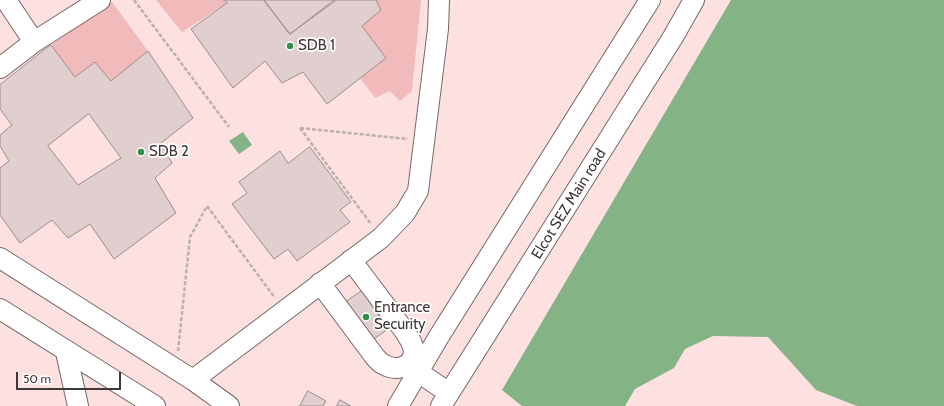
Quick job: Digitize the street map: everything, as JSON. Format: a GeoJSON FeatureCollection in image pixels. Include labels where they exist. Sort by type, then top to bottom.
{"type":"FeatureCollection","features":[{"type":"Feature","properties":{"kind":"street"},"geometry":{"type":"LineString","coordinates":[[6,0],[34,42]]}},
{"type":"Feature","properties":{"kind":"street"},"geometry":{"type":"LineString","coordinates":[[0,68],[34,42],[100,0]]}},
{"type":"Feature","properties":{"kind":"street"},"geometry":{"type":"LineString","coordinates":[[193,380],[284,309],[381,238],[405,213],[418,191],[426,141],[438,29],[439,0]]}},
{"type":"Feature","properties":{"kind":"street"},"geometry":{"type":"LineString","coordinates":[[398,406],[413,369],[650,0]]}},
{"type":"Feature","properties":{"kind":"street","name":"Elcot SEZ Main road"},"geometry":{"type":"LineString","coordinates":[[445,400],[673,37],[694,0]]}},
{"type":"Feature","properties":{"kind":"street"},"geometry":{"type":"LineString","coordinates":[[0,258],[193,380],[229,406]]}},
{"type":"Feature","properties":{"kind":"street"},"geometry":{"type":"LineString","coordinates":[[352,260],[406,333],[413,346],[413,369]]}},
{"type":"Feature","properties":{"kind":"street"},"geometry":{"type":"LineString","coordinates":[[320,283],[375,357],[385,366],[397,369],[413,369],[445,400]]}},
{"type":"Feature","properties":{"kind":"street"},"geometry":{"type":"LineString","coordinates":[[0,308],[66,352],[155,406]]}},
{"type":"Feature","properties":{"kind":"street"},"geometry":{"type":"LineString","coordinates":[[66,352],[78,406]]}},
{"type":"Feature","properties":{"kind":"path"},"geometry":{"type":"LineString","coordinates":[[134,0],[229,127]]}},
{"type":"Feature","properties":{"kind":"path"},"geometry":{"type":"LineString","coordinates":[[381,238],[300,128],[426,141]]}},
{"type":"Feature","properties":{"kind":"path"},"geometry":{"type":"LineString","coordinates":[[176,370],[190,237],[207,206],[284,309]]}},
{"type":"Feature","properties":{"kind":"shaded area"},"geometry":{"type":"Polygon","coordinates":[[[0,0],[944,0],[944,406],[0,406],[0,0]]]}},
{"type":"Feature","properties":{"kind":"shaded area"},"geometry":{"type":"Polygon","coordinates":[[[156,0],[224,0],[227,3],[182,32],[156,0]]]}},
{"type":"Feature","properties":{"kind":"shaded area"},"geometry":{"type":"Polygon","coordinates":[[[376,0],[421,0],[412,91],[400,101],[390,91],[375,98],[360,78],[385,58],[362,26],[376,0]]]}},
{"type":"Feature","properties":{"kind":"shaded area"},"geometry":{"type":"Polygon","coordinates":[[[731,0],[944,0],[944,406],[857,406],[816,390],[768,337],[713,336],[685,349],[674,368],[635,389],[625,406],[522,406],[502,390],[731,0]]]}},
{"type":"Feature","properties":{"kind":"shaded area"},"geometry":{"type":"Polygon","coordinates":[[[112,2],[148,51],[111,81],[95,62],[75,77],[51,45],[112,2]]]}},
{"type":"Feature","properties":{"kind":"shaded area"},"geometry":{"type":"Polygon","coordinates":[[[243,132],[252,145],[239,154],[229,141],[243,132]]]}},
{"type":"Feature","properties":{"kind":"building","name":"SDB 1"},"geometry":{"type":"Polygon","coordinates":[[[224,0],[264,0],[290,34],[334,0],[376,0],[381,10],[362,26],[386,58],[327,104],[303,72],[282,83],[265,61],[233,88],[191,29],[227,3],[224,0]]]}},
{"type":"Feature","properties":{"kind":"building"},"geometry":{"type":"Polygon","coordinates":[[[264,0],[334,0],[335,1],[290,34],[264,0]]]}},
{"type":"Feature","properties":{"kind":"building","name":"SDB 2"},"geometry":{"type":"Polygon","coordinates":[[[51,45],[75,77],[95,62],[111,81],[148,51],[193,118],[161,143],[172,163],[155,178],[176,213],[114,259],[90,224],[68,238],[52,220],[20,243],[0,215],[0,168],[9,161],[0,146],[0,135],[12,125],[0,109],[0,85],[51,45]],[[89,114],[48,146],[78,185],[121,158],[89,114]]]}},
{"type":"Feature","properties":{"kind":"building"},"geometry":{"type":"Polygon","coordinates":[[[310,147],[351,202],[340,210],[350,222],[297,261],[288,249],[274,259],[232,204],[247,193],[239,182],[280,151],[288,163],[310,147]]]}},
{"type":"Feature","properties":{"kind":"building","name":"Entrance Security"},"geometry":{"type":"Polygon","coordinates":[[[362,291],[388,329],[371,341],[343,304],[362,291]]]}},
{"type":"Feature","properties":{"kind":"building"},"geometry":{"type":"Polygon","coordinates":[[[308,391],[326,401],[323,406],[300,406],[308,391]]]}},
{"type":"Feature","properties":{"kind":"building"},"geometry":{"type":"Polygon","coordinates":[[[340,400],[351,406],[337,406],[340,400]]]}},
{"type":"Feature","properties":{"kind":"place","name":"SDB 1"},"geometry":{"type":"Point","coordinates":[290,46]}},
{"type":"Feature","properties":{"kind":"place","name":"SDB 2"},"geometry":{"type":"Point","coordinates":[141,152]}},
{"type":"Feature","properties":{"kind":"place","name":"Entrance Security"},"geometry":{"type":"Point","coordinates":[366,317]}}]}
